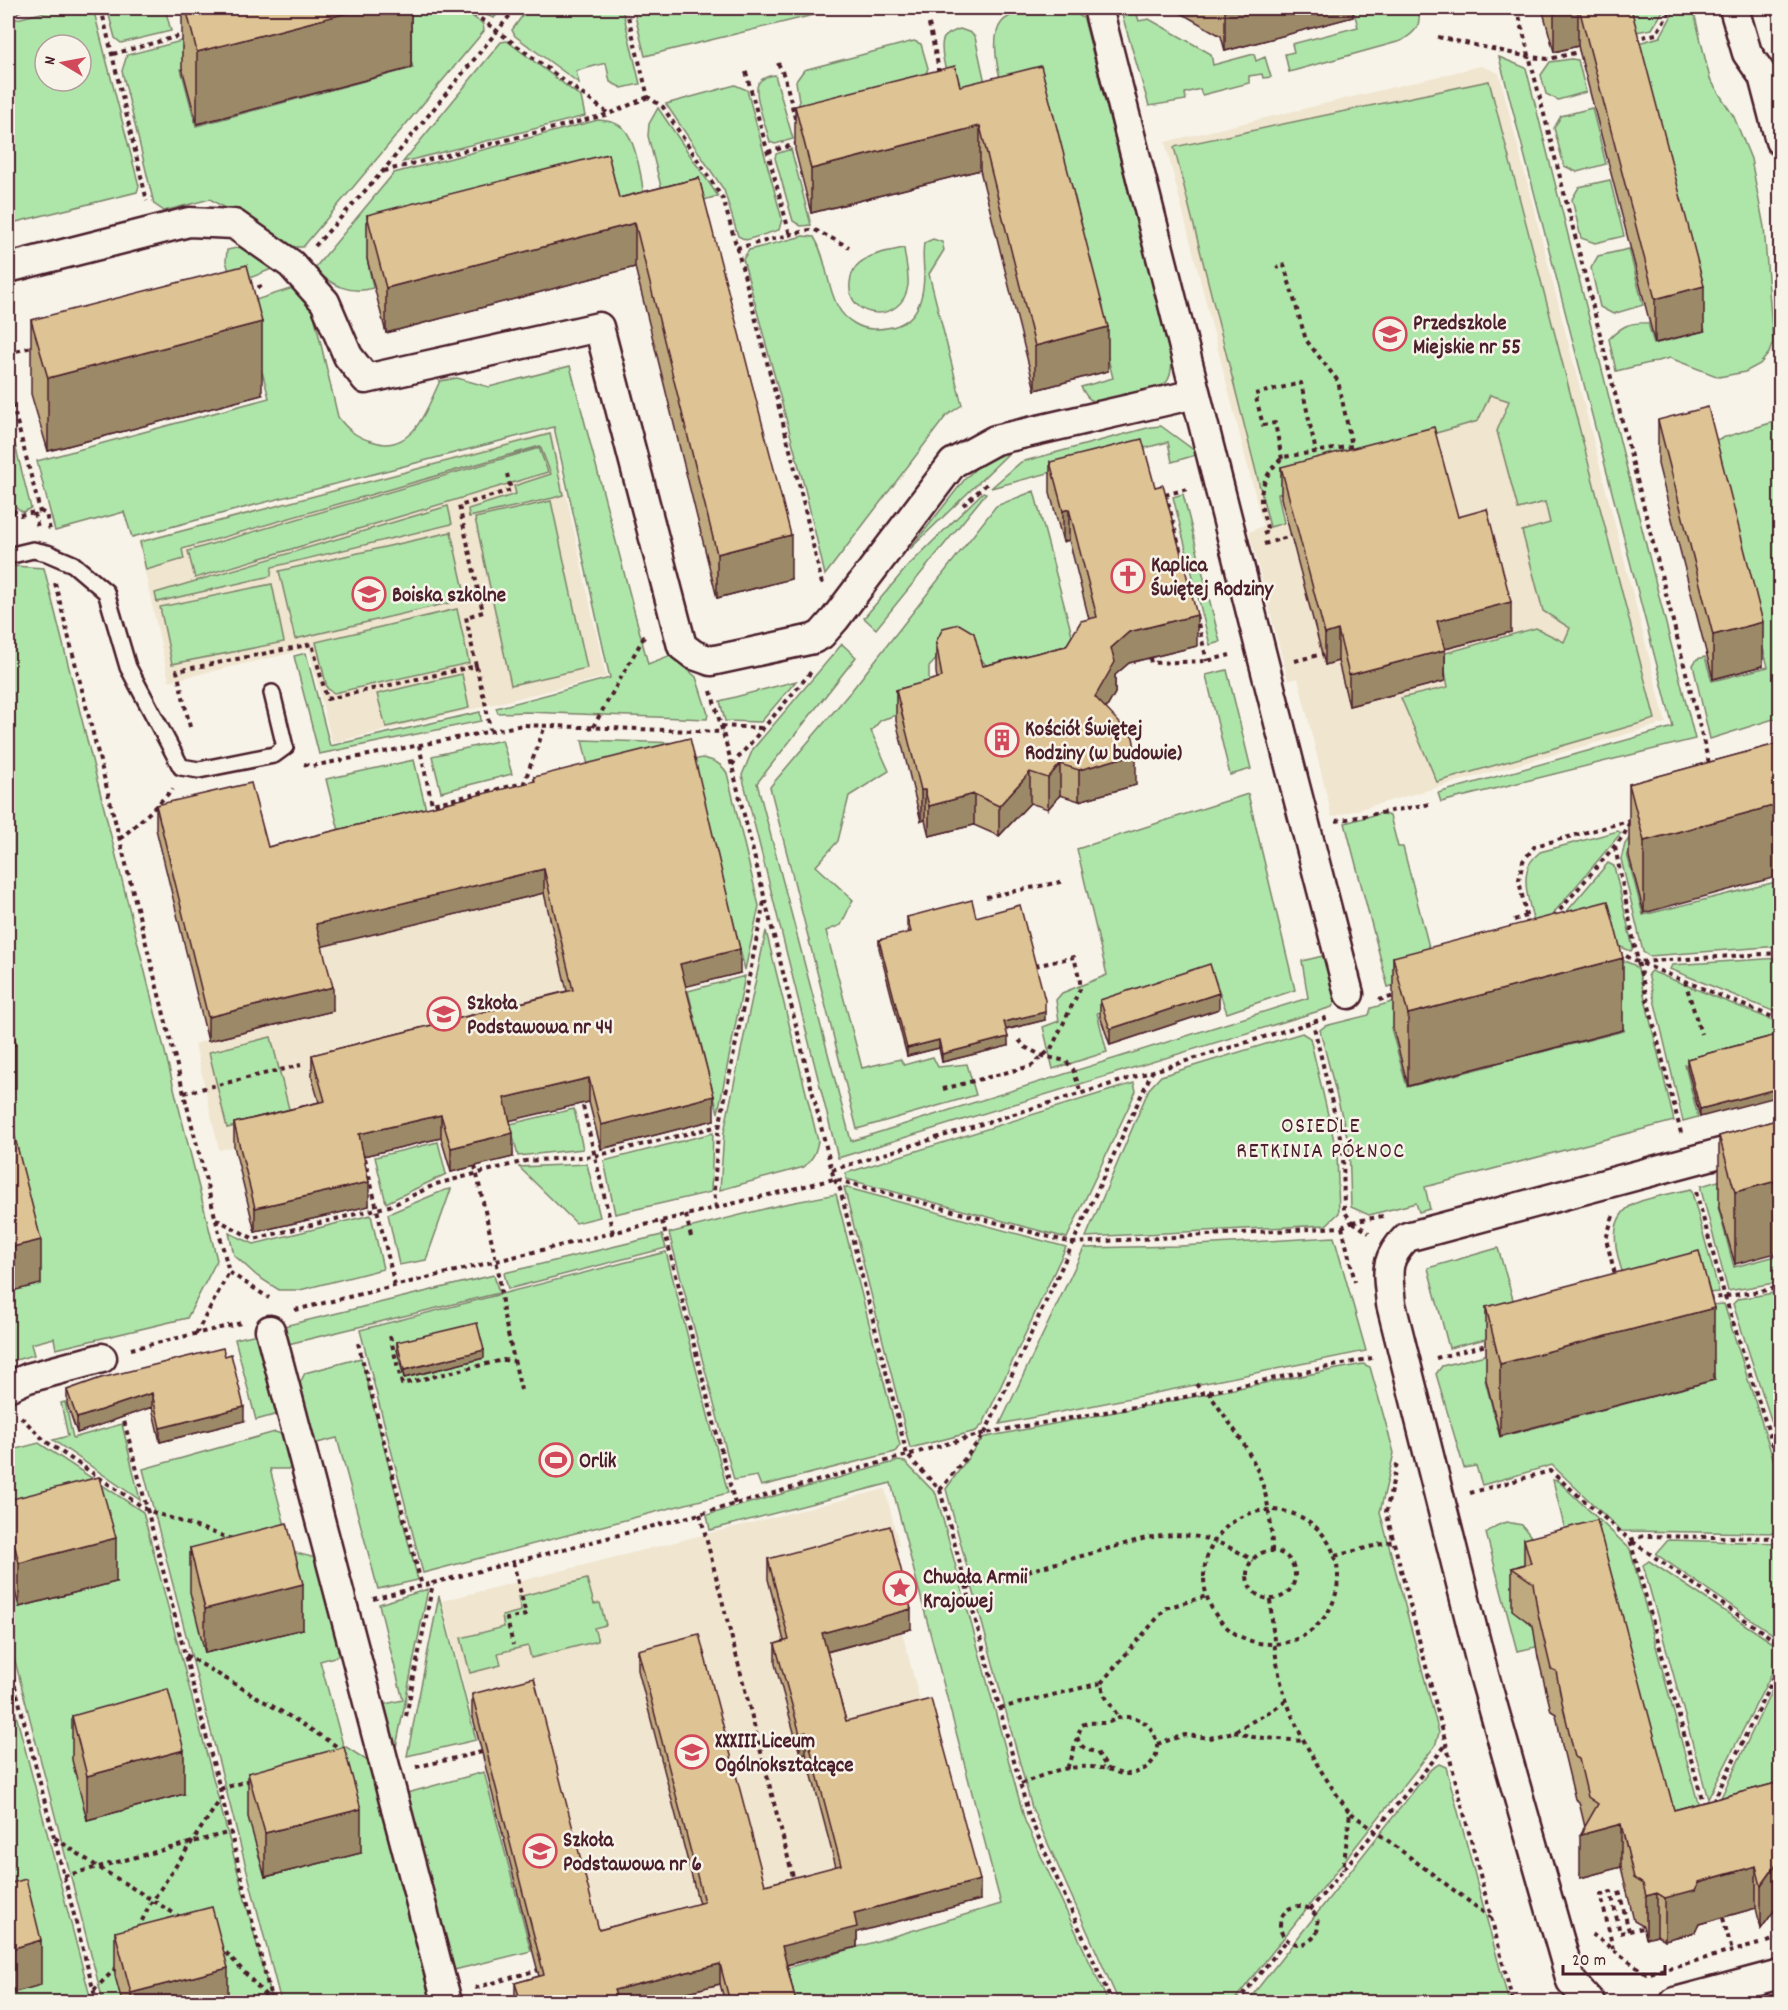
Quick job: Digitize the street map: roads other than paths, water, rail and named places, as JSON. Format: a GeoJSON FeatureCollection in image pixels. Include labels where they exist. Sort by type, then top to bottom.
{"type":"FeatureCollection","features":[{"type":"Feature","properties":{"kind":"street"},"geometry":{"type":"LineString","coordinates":[[1098,8],[1305,826],[1341,1004]]}},
{"type":"Feature","properties":{"kind":"street"},"geometry":{"type":"LineString","coordinates":[[1735,12],[1747,52],[1763,76],[1780,141]]}},
{"type":"Feature","properties":{"kind":"street"},"geometry":{"type":"LineString","coordinates":[[8,268],[189,222],[234,224],[291,264],[325,302],[348,356],[366,379],[599,327],[682,646],[702,659],[717,661],[813,639],[821,635],[953,463],[995,440],[1195,394]]}},
{"type":"Feature","properties":{"kind":"street"},"geometry":{"type":"LineString","coordinates":[[1590,2002],[1571,1981],[1484,1674],[1391,1304],[1387,1268],[1394,1250],[1407,1237],[1780,1137]]}},
{"type":"Feature","properties":{"kind":"street"},"geometry":{"type":"LineString","coordinates":[[269,1321],[446,1999]]}},
{"type":"Feature","properties":{"kind":"street"},"geometry":{"type":"LineString","coordinates":[[11,1399],[28,1378],[102,1359]]}},
{"type":"Feature","properties":{"kind":"street"},"geometry":{"type":"LineString","coordinates":[[1675,2002],[1780,1974]]}},
{"type":"Feature","properties":{"kind":"lane"},"geometry":{"type":"LineString","coordinates":[[8,556],[33,550],[47,553],[73,564],[106,592],[128,668],[182,767],[199,770],[274,755],[285,747],[272,693]]}},
{"type":"Feature","properties":{"kind":"place","name":"Przedszkole Miejskie nr 55"},"geometry":{"type":"Point","coordinates":[1390,334]}},
{"type":"Feature","properties":{"kind":"place","name":"Kaplica Świętej Rodziny"},"geometry":{"type":"Point","coordinates":[1128,576]}},
{"type":"Feature","properties":{"kind":"place","name":"Boiska szkolne"},"geometry":{"type":"Point","coordinates":[369,594]}},
{"type":"Feature","properties":{"kind":"place","name":"Kościół Świętej Rodziny (w budowie)"},"geometry":{"type":"Point","coordinates":[1002,740]}},
{"type":"Feature","properties":{"kind":"place","name":"Szkoła Podstawowa nr 44"},"geometry":{"type":"Point","coordinates":[444,1014]}},
{"type":"Feature","properties":{"kind":"place","name":"Orlik"},"geometry":{"type":"Point","coordinates":[556,1460]}},
{"type":"Feature","properties":{"kind":"place","name":"Chwała Armii Krajowej"},"geometry":{"type":"Point","coordinates":[900,1588]}},
{"type":"Feature","properties":{"kind":"place","name":"XXXIII Liceum Ogólnokształcące"},"geometry":{"type":"Point","coordinates":[692,1752]}},
{"type":"Feature","properties":{"kind":"place","name":"Szkoła Podstawowa nr 6"},"geometry":{"type":"Point","coordinates":[540,1851]}},
{"type":"Feature","properties":{"kind":"district","name":"OSIEDLE RETKINIA PÓŁNOC"},"geometry":{"type":"Point","coordinates":[1321,1136]}}]}
